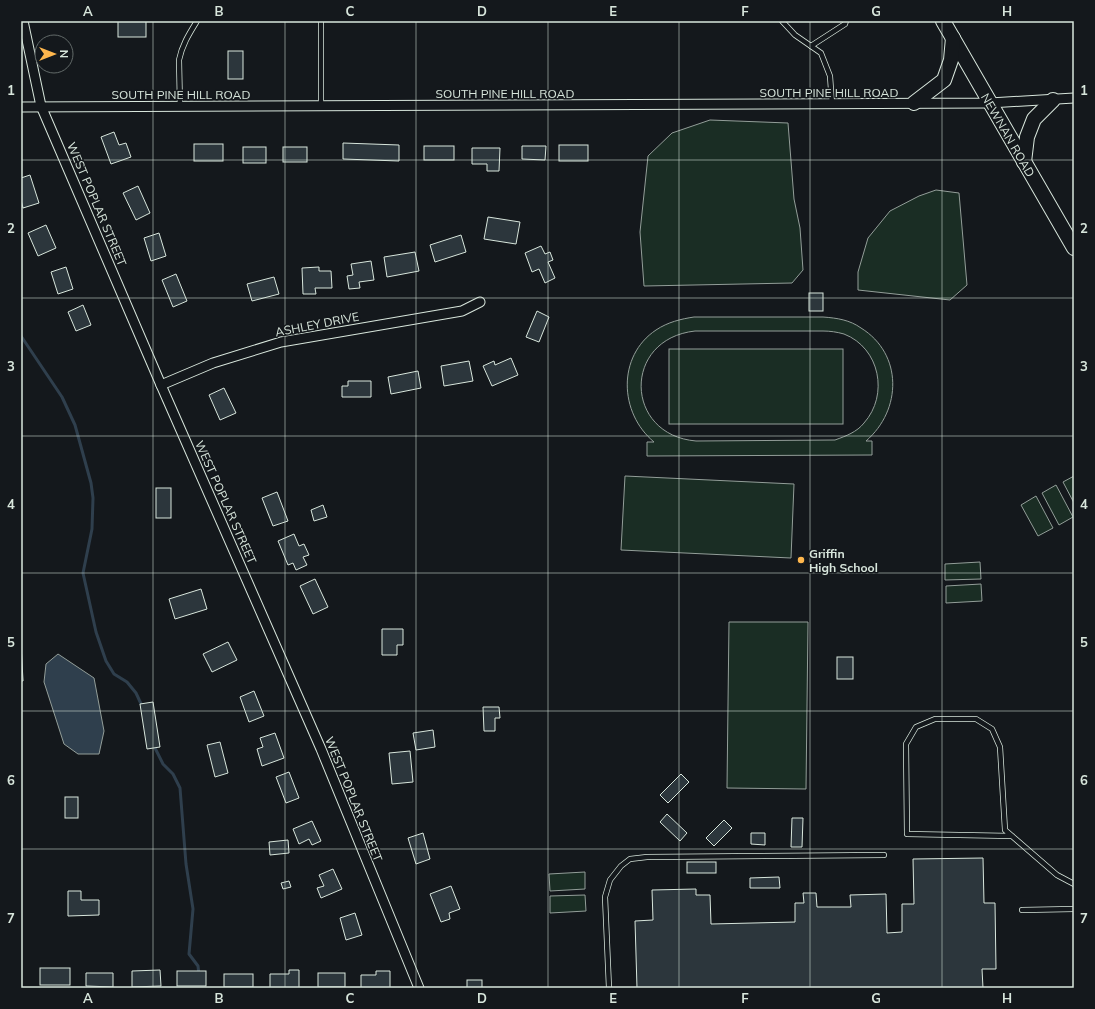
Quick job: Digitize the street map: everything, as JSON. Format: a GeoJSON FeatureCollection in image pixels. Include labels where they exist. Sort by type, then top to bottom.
{"type":"FeatureCollection","features":[{"type":"Feature","properties":{"kind":"main road","name":"NEWNAN ROAD"},"geometry":{"type":"LineString","coordinates":[[943,21],[1074,248]]}},
{"type":"Feature","properties":{"kind":"main road"},"geometry":{"type":"LineString","coordinates":[[914,103],[944,80],[951,60],[953,38]]}},
{"type":"Feature","properties":{"kind":"main road"},"geometry":{"type":"LineString","coordinates":[[1024,162],[1027,137],[1034,119],[1053,100]]}},
{"type":"Feature","properties":{"kind":"street","name":"WEST POPLAR STREET"},"geometry":{"type":"LineString","coordinates":[[23,21],[42,106],[161,385],[321,749],[419,988]]}},
{"type":"Feature","properties":{"kind":"street","name":"SOUTH PINE HILL ROAD"},"geometry":{"type":"LineString","coordinates":[[21,107],[990,103],[1074,98]]}},
{"type":"Feature","properties":{"kind":"street","name":"ASHLEY DRIVE"},"geometry":{"type":"LineString","coordinates":[[161,385],[213,363],[281,342],[462,311],[480,302]]}},
{"type":"Feature","properties":{"kind":"lane"},"geometry":{"type":"LineString","coordinates":[[180,106],[179,60],[186,38],[197,21]]}},
{"type":"Feature","properties":{"kind":"lane"},"geometry":{"type":"LineString","coordinates":[[321,21],[321,105]]}},
{"type":"Feature","properties":{"kind":"lane"},"geometry":{"type":"LineString","coordinates":[[782,21],[795,35],[821,53],[830,76],[832,104]]}},
{"type":"Feature","properties":{"kind":"lane"},"geometry":{"type":"LineString","coordinates":[[811,46],[845,24],[846,21]]}},
{"type":"Feature","properties":{"kind":"lane"},"geometry":{"type":"LineString","coordinates":[[1012,836],[907,834],[906,744],[916,727],[935,719],[976,718],[992,729],[1000,747],[1005,830],[1012,836],[1057,875],[1074,884]]}},
{"type":"Feature","properties":{"kind":"lane"},"geometry":{"type":"LineString","coordinates":[[609,988],[605,897],[610,880],[621,866],[630,859],[647,857],[884,855]]}},
{"type":"Feature","properties":{"kind":"lane"},"geometry":{"type":"LineString","coordinates":[[1022,910],[1074,909]]}},
{"type":"Feature","properties":{"kind":"green space"},"geometry":{"type":"Polygon","coordinates":[[[710,120],[788,123],[794,199],[800,228],[803,270],[792,283],[644,286],[640,232],[648,156],[672,133],[710,120]]]}},
{"type":"Feature","properties":{"kind":"green space"},"geometry":{"type":"Polygon","coordinates":[[[936,190],[959,193],[967,285],[950,300],[858,290],[858,272],[868,238],[890,211],[919,196],[936,190]]]}},
{"type":"Feature","properties":{"kind":"green space"},"geometry":{"type":"Polygon","coordinates":[[[694,317],[823,317],[843,320],[861,328],[875,339],[885,352],[891,367],[893,383],[891,398],[886,414],[878,428],[866,441],[872,441],[872,455],[647,456],[647,442],[654,442],[642,430],[634,416],[629,401],[627,385],[629,369],[634,354],[643,341],[656,330],[670,323],[694,317]],[[695,331],[671,338],[654,351],[644,368],[641,387],[645,406],[655,422],[672,435],[696,441],[835,440],[843,437],[861,426],[872,412],[878,386],[877,373],[873,361],[866,350],[856,341],[844,334],[823,331],[695,331]]]}},
{"type":"Feature","properties":{"kind":"green space"},"geometry":{"type":"Polygon","coordinates":[[[669,349],[843,349],[843,424],[669,424],[669,349]]]}},
{"type":"Feature","properties":{"kind":"green space"},"geometry":{"type":"Polygon","coordinates":[[[625,476],[794,484],[791,558],[621,550],[625,476]]]}},
{"type":"Feature","properties":{"kind":"green space"},"geometry":{"type":"Polygon","coordinates":[[[1074,476],[1074,503],[1063,482],[1074,476]]]}},
{"type":"Feature","properties":{"kind":"green space"},"geometry":{"type":"Polygon","coordinates":[[[1056,485],[1073,517],[1059,525],[1042,493],[1056,485]]]}},
{"type":"Feature","properties":{"kind":"green space"},"geometry":{"type":"Polygon","coordinates":[[[1036,496],[1053,528],[1038,536],[1021,505],[1036,496]]]}},
{"type":"Feature","properties":{"kind":"green space"},"geometry":{"type":"Polygon","coordinates":[[[980,562],[981,579],[945,580],[945,564],[980,562]]]}},
{"type":"Feature","properties":{"kind":"green space"},"geometry":{"type":"Polygon","coordinates":[[[981,584],[982,601],[946,603],[946,586],[981,584]]]}},
{"type":"Feature","properties":{"kind":"green space"},"geometry":{"type":"Polygon","coordinates":[[[729,622],[808,622],[806,789],[727,788],[729,622]]]}},
{"type":"Feature","properties":{"kind":"green space"},"geometry":{"type":"Polygon","coordinates":[[[585,872],[585,889],[550,891],[549,874],[585,872]]]}},
{"type":"Feature","properties":{"kind":"green space"},"geometry":{"type":"Polygon","coordinates":[[[585,895],[586,911],[550,913],[550,896],[585,895]]]}},
{"type":"Feature","properties":{"kind":"water"},"geometry":{"type":"Polygon","coordinates":[[[58,654],[94,678],[104,731],[99,754],[78,754],[64,744],[44,682],[46,664],[58,654]]]}},
{"type":"Feature","properties":{"kind":"building"},"geometry":{"type":"Polygon","coordinates":[[[118,21],[146,21],[146,37],[118,37],[118,21]]]}},
{"type":"Feature","properties":{"kind":"building"},"geometry":{"type":"Polygon","coordinates":[[[228,51],[243,51],[243,79],[228,79],[228,51]]]}},
{"type":"Feature","properties":{"kind":"building"},"geometry":{"type":"Polygon","coordinates":[[[114,132],[119,145],[126,143],[131,157],[111,164],[101,137],[114,132]]]}},
{"type":"Feature","properties":{"kind":"building"},"geometry":{"type":"Polygon","coordinates":[[[343,143],[399,145],[399,161],[343,159],[343,143]]]}},
{"type":"Feature","properties":{"kind":"building"},"geometry":{"type":"Polygon","coordinates":[[[194,144],[223,144],[223,161],[194,161],[194,144]]]}},
{"type":"Feature","properties":{"kind":"building"},"geometry":{"type":"Polygon","coordinates":[[[559,145],[588,145],[588,161],[559,161],[559,145]]]}},
{"type":"Feature","properties":{"kind":"building"},"geometry":{"type":"Polygon","coordinates":[[[424,146],[454,146],[454,160],[424,160],[424,146]]]}},
{"type":"Feature","properties":{"kind":"building"},"geometry":{"type":"Polygon","coordinates":[[[522,146],[546,146],[545,160],[522,159],[522,146]]]}},
{"type":"Feature","properties":{"kind":"building"},"geometry":{"type":"Polygon","coordinates":[[[243,147],[266,147],[266,163],[243,163],[243,147]]]}},
{"type":"Feature","properties":{"kind":"building"},"geometry":{"type":"Polygon","coordinates":[[[283,147],[307,147],[307,162],[283,162],[283,147]]]}},
{"type":"Feature","properties":{"kind":"building"},"geometry":{"type":"Polygon","coordinates":[[[472,148],[500,148],[499,171],[487,171],[487,164],[472,164],[472,148]]]}},
{"type":"Feature","properties":{"kind":"building"},"geometry":{"type":"Polygon","coordinates":[[[30,175],[39,203],[23,208],[21,200],[21,178],[30,175]]]}},
{"type":"Feature","properties":{"kind":"building"},"geometry":{"type":"Polygon","coordinates":[[[138,186],[150,213],[136,220],[123,193],[138,186]]]}},
{"type":"Feature","properties":{"kind":"building"},"geometry":{"type":"Polygon","coordinates":[[[488,217],[520,222],[516,244],[484,239],[488,217]]]}},
{"type":"Feature","properties":{"kind":"building"},"geometry":{"type":"Polygon","coordinates":[[[46,225],[56,248],[38,256],[28,233],[46,225]]]}},
{"type":"Feature","properties":{"kind":"building"},"geometry":{"type":"Polygon","coordinates":[[[159,233],[166,256],[151,261],[144,238],[159,233]]]}},
{"type":"Feature","properties":{"kind":"building"},"geometry":{"type":"Polygon","coordinates":[[[461,235],[466,252],[435,262],[430,245],[461,235]]]}},
{"type":"Feature","properties":{"kind":"building"},"geometry":{"type":"Polygon","coordinates":[[[541,246],[545,254],[550,252],[553,260],[548,262],[555,278],[545,283],[539,269],[532,272],[525,253],[541,246]]]}},
{"type":"Feature","properties":{"kind":"building"},"geometry":{"type":"Polygon","coordinates":[[[415,252],[419,271],[387,277],[384,257],[415,252]]]}},
{"type":"Feature","properties":{"kind":"building"},"geometry":{"type":"Polygon","coordinates":[[[371,261],[374,280],[359,282],[360,288],[349,289],[347,276],[353,275],[351,264],[371,261]]]}},
{"type":"Feature","properties":{"kind":"building"},"geometry":{"type":"Polygon","coordinates":[[[66,267],[73,289],[58,294],[51,272],[66,267]]]}},
{"type":"Feature","properties":{"kind":"building"},"geometry":{"type":"Polygon","coordinates":[[[319,267],[319,271],[331,271],[332,288],[315,288],[316,294],[303,294],[302,268],[319,267]]]}},
{"type":"Feature","properties":{"kind":"building"},"geometry":{"type":"Polygon","coordinates":[[[176,274],[187,301],[173,307],[162,280],[176,274]]]}},
{"type":"Feature","properties":{"kind":"building"},"geometry":{"type":"Polygon","coordinates":[[[274,277],[279,294],[252,301],[247,284],[274,277]]]}},
{"type":"Feature","properties":{"kind":"building"},"geometry":{"type":"Polygon","coordinates":[[[809,293],[823,293],[823,311],[809,311],[809,293]]]}},
{"type":"Feature","properties":{"kind":"building"},"geometry":{"type":"Polygon","coordinates":[[[83,305],[91,325],[76,331],[68,312],[83,305]]]}},
{"type":"Feature","properties":{"kind":"building"},"geometry":{"type":"Polygon","coordinates":[[[537,311],[549,317],[539,342],[526,337],[537,311]]]}},
{"type":"Feature","properties":{"kind":"building"},"geometry":{"type":"Polygon","coordinates":[[[511,358],[518,375],[492,386],[483,366],[494,361],[495,365],[511,358]]]}},
{"type":"Feature","properties":{"kind":"building"},"geometry":{"type":"Polygon","coordinates":[[[469,361],[473,381],[444,386],[441,366],[469,361]]]}},
{"type":"Feature","properties":{"kind":"building"},"geometry":{"type":"Polygon","coordinates":[[[418,371],[421,388],[391,394],[388,377],[418,371]]]}},
{"type":"Feature","properties":{"kind":"building"},"geometry":{"type":"Polygon","coordinates":[[[348,381],[371,381],[371,397],[342,397],[342,386],[348,386],[348,381]]]}},
{"type":"Feature","properties":{"kind":"building"},"geometry":{"type":"Polygon","coordinates":[[[224,388],[236,413],[220,420],[209,395],[224,388]]]}},
{"type":"Feature","properties":{"kind":"building"},"geometry":{"type":"Polygon","coordinates":[[[156,488],[171,488],[171,518],[156,518],[156,488]]]}},
{"type":"Feature","properties":{"kind":"building"},"geometry":{"type":"Polygon","coordinates":[[[277,492],[288,521],[273,526],[262,498],[277,492]]]}},
{"type":"Feature","properties":{"kind":"building"},"geometry":{"type":"Polygon","coordinates":[[[323,505],[327,517],[314,521],[311,510],[323,505]]]}},
{"type":"Feature","properties":{"kind":"building"},"geometry":{"type":"Polygon","coordinates":[[[294,534],[299,546],[304,544],[309,555],[303,557],[307,565],[296,570],[293,563],[288,565],[278,541],[294,534]]]}},
{"type":"Feature","properties":{"kind":"building"},"geometry":{"type":"Polygon","coordinates":[[[315,579],[328,607],[313,614],[300,586],[315,579]]]}},
{"type":"Feature","properties":{"kind":"building"},"geometry":{"type":"Polygon","coordinates":[[[201,589],[207,609],[175,619],[169,599],[201,589]]]}},
{"type":"Feature","properties":{"kind":"building"},"geometry":{"type":"Polygon","coordinates":[[[382,629],[403,629],[403,645],[397,645],[397,655],[382,655],[382,629]]]}},
{"type":"Feature","properties":{"kind":"building"},"geometry":{"type":"Polygon","coordinates":[[[228,642],[237,660],[212,672],[203,654],[228,642]]]}},
{"type":"Feature","properties":{"kind":"building"},"geometry":{"type":"Polygon","coordinates":[[[21,644],[23,681],[21,681],[21,644]]]}},
{"type":"Feature","properties":{"kind":"building"},"geometry":{"type":"Polygon","coordinates":[[[837,657],[853,657],[853,679],[837,679],[837,657]]]}},
{"type":"Feature","properties":{"kind":"building"},"geometry":{"type":"Polygon","coordinates":[[[254,691],[264,716],[249,722],[240,697],[254,691]]]}},
{"type":"Feature","properties":{"kind":"building"},"geometry":{"type":"Polygon","coordinates":[[[153,702],[160,747],[147,749],[140,704],[153,702]]]}},
{"type":"Feature","properties":{"kind":"building"},"geometry":{"type":"Polygon","coordinates":[[[483,707],[499,707],[500,718],[495,718],[495,731],[484,731],[483,707]]]}},
{"type":"Feature","properties":{"kind":"building"},"geometry":{"type":"Polygon","coordinates":[[[433,730],[435,747],[416,750],[413,733],[433,730]]]}},
{"type":"Feature","properties":{"kind":"building"},"geometry":{"type":"Polygon","coordinates":[[[275,733],[284,758],[262,766],[257,749],[263,747],[260,738],[275,733]]]}},
{"type":"Feature","properties":{"kind":"building"},"geometry":{"type":"Polygon","coordinates":[[[220,742],[228,773],[215,777],[207,745],[220,742]]]}},
{"type":"Feature","properties":{"kind":"building"},"geometry":{"type":"Polygon","coordinates":[[[410,751],[413,782],[392,784],[389,753],[410,751]]]}},
{"type":"Feature","properties":{"kind":"building"},"geometry":{"type":"Polygon","coordinates":[[[289,772],[299,798],[286,803],[276,777],[289,772]]]}},
{"type":"Feature","properties":{"kind":"building"},"geometry":{"type":"Polygon","coordinates":[[[681,774],[689,782],[668,803],[660,795],[681,774]]]}},
{"type":"Feature","properties":{"kind":"building"},"geometry":{"type":"Polygon","coordinates":[[[65,797],[78,797],[78,818],[65,818],[65,797]]]}},
{"type":"Feature","properties":{"kind":"building"},"geometry":{"type":"Polygon","coordinates":[[[667,814],[687,833],[680,841],[660,822],[667,814]]]}},
{"type":"Feature","properties":{"kind":"building"},"geometry":{"type":"Polygon","coordinates":[[[792,818],[803,818],[802,847],[791,847],[792,818]]]}},
{"type":"Feature","properties":{"kind":"building"},"geometry":{"type":"Polygon","coordinates":[[[724,820],[732,828],[714,846],[706,838],[724,820]]]}},
{"type":"Feature","properties":{"kind":"building"},"geometry":{"type":"Polygon","coordinates":[[[312,821],[321,841],[312,845],[309,839],[299,844],[293,829],[312,821]]]}},
{"type":"Feature","properties":{"kind":"building"},"geometry":{"type":"Polygon","coordinates":[[[423,833],[430,859],[416,864],[408,838],[423,833]]]}},
{"type":"Feature","properties":{"kind":"building"},"geometry":{"type":"Polygon","coordinates":[[[751,833],[765,833],[765,845],[751,844],[751,833]]]}},
{"type":"Feature","properties":{"kind":"building"},"geometry":{"type":"Polygon","coordinates":[[[288,840],[289,853],[270,855],[269,842],[288,840]]]}},
{"type":"Feature","properties":{"kind":"building"},"geometry":{"type":"Polygon","coordinates":[[[983,858],[984,903],[995,903],[996,969],[982,969],[983,988],[637,988],[635,921],[653,920],[652,890],[696,889],[696,895],[710,895],[711,924],[795,922],[795,903],[804,903],[803,893],[816,893],[817,907],[851,907],[850,895],[886,894],[887,933],[902,932],[902,904],[914,904],[913,859],[983,858]]]}},
{"type":"Feature","properties":{"kind":"building"},"geometry":{"type":"Polygon","coordinates":[[[687,862],[716,862],[716,873],[687,873],[687,862]]]}},
{"type":"Feature","properties":{"kind":"building"},"geometry":{"type":"Polygon","coordinates":[[[333,869],[342,889],[321,898],[317,888],[324,886],[319,875],[333,869]]]}},
{"type":"Feature","properties":{"kind":"building"},"geometry":{"type":"Polygon","coordinates":[[[779,877],[780,888],[750,888],[750,878],[779,877]]]}},
{"type":"Feature","properties":{"kind":"building"},"geometry":{"type":"Polygon","coordinates":[[[289,881],[291,887],[283,889],[281,883],[289,881]]]}},
{"type":"Feature","properties":{"kind":"building"},"geometry":{"type":"Polygon","coordinates":[[[451,886],[460,909],[449,913],[450,919],[441,922],[430,894],[451,886]]]}},
{"type":"Feature","properties":{"kind":"building"},"geometry":{"type":"Polygon","coordinates":[[[68,891],[81,891],[81,900],[99,900],[99,915],[68,916],[68,891]]]}},
{"type":"Feature","properties":{"kind":"building"},"geometry":{"type":"Polygon","coordinates":[[[355,913],[362,935],[346,940],[340,918],[355,913]]]}},
{"type":"Feature","properties":{"kind":"building"},"geometry":{"type":"Polygon","coordinates":[[[40,968],[70,968],[70,985],[40,985],[40,968]]]}},
{"type":"Feature","properties":{"kind":"building"},"geometry":{"type":"Polygon","coordinates":[[[160,970],[161,986],[132,987],[132,971],[160,970]]]}},
{"type":"Feature","properties":{"kind":"building"},"geometry":{"type":"Polygon","coordinates":[[[289,970],[299,970],[299,988],[270,988],[270,974],[289,974],[289,970]]]}},
{"type":"Feature","properties":{"kind":"building"},"geometry":{"type":"Polygon","coordinates":[[[177,971],[206,971],[206,986],[177,986],[177,971]]]}},
{"type":"Feature","properties":{"kind":"building"},"geometry":{"type":"Polygon","coordinates":[[[376,971],[390,971],[390,988],[361,988],[361,975],[376,975],[376,971]]]}},
{"type":"Feature","properties":{"kind":"building"},"geometry":{"type":"Polygon","coordinates":[[[86,973],[113,973],[113,987],[86,986],[86,973]]]}},
{"type":"Feature","properties":{"kind":"building"},"geometry":{"type":"Polygon","coordinates":[[[318,973],[345,973],[345,987],[318,987],[318,973]]]}},
{"type":"Feature","properties":{"kind":"building"},"geometry":{"type":"Polygon","coordinates":[[[224,974],[253,974],[253,987],[224,987],[224,974]]]}},
{"type":"Feature","properties":{"kind":"building"},"geometry":{"type":"Polygon","coordinates":[[[467,980],[482,980],[482,988],[467,988],[467,980]]]}},
{"type":"Feature","properties":{"kind":"waterway"},"geometry":{"type":"LineString","coordinates":[[21,336],[62,397],[75,425],[91,483],[93,498],[92,529],[83,573],[96,632],[106,661],[114,674],[127,682],[136,693],[142,706]]}},
{"type":"Feature","properties":{"kind":"waterway"},"geometry":{"type":"LineString","coordinates":[[153,744],[163,764],[173,774],[180,788],[186,864],[193,909],[189,954],[198,966],[199,975]]}},
{"type":"Feature","properties":{"kind":"place","name":"Griffin High School"},"geometry":{"type":"Point","coordinates":[801,560]}}]}
